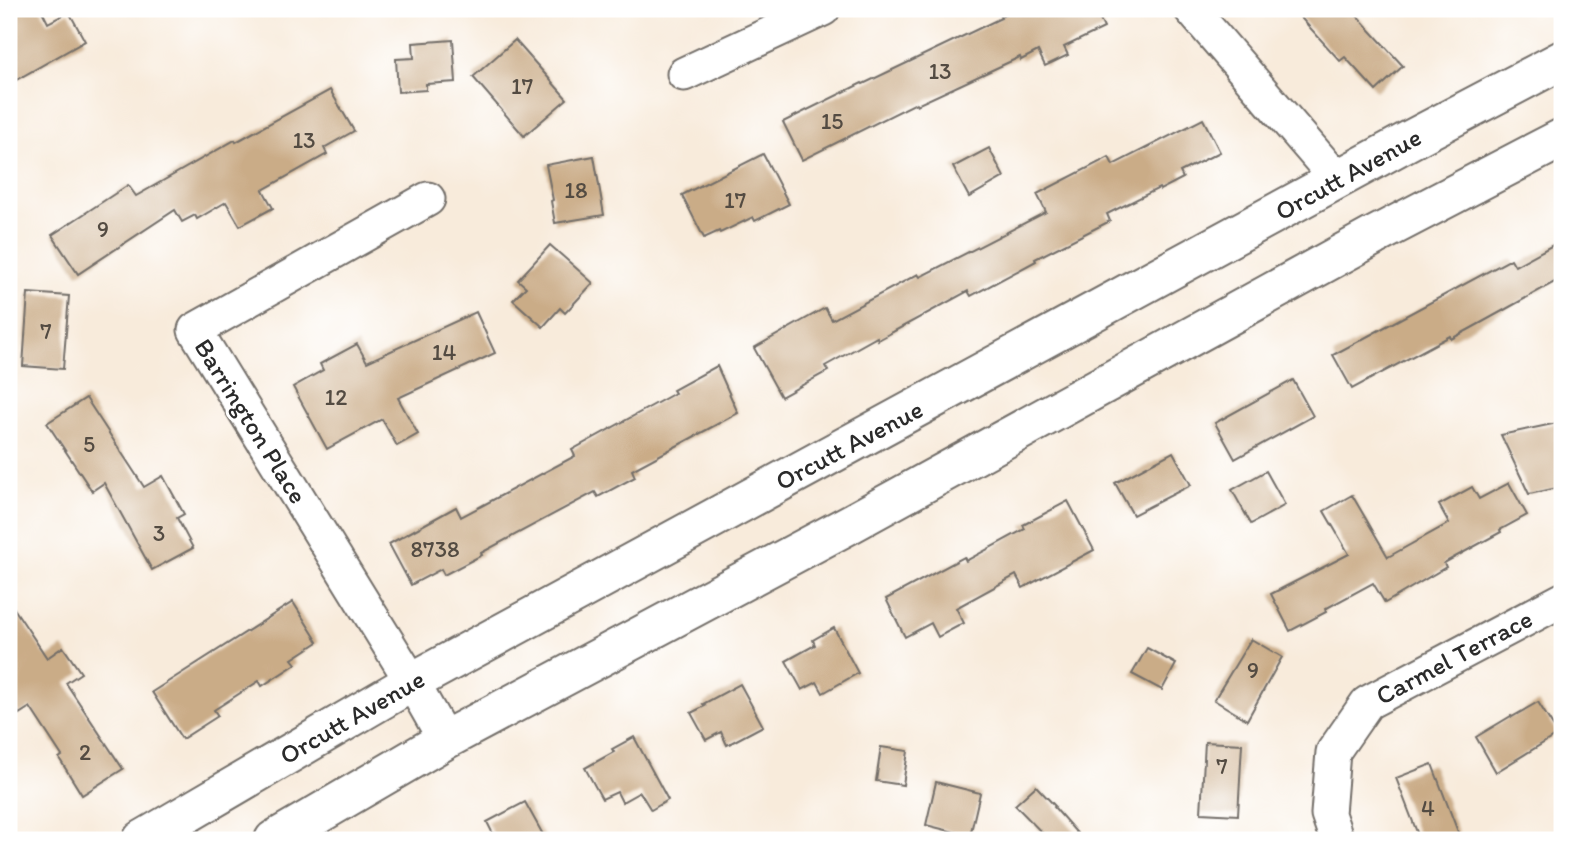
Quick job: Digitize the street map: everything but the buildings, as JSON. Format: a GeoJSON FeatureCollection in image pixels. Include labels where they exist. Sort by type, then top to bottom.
{"type":"FeatureCollection","features":[{"type":"Feature","properties":{"kind":"main road","name":"Orcutt Avenue"},"geometry":{"type":"LineString","coordinates":[[142,840],[412,682],[1562,60]]}},
{"type":"Feature","properties":{"kind":"main road"},"geometry":{"type":"LineString","coordinates":[[274,840],[446,740],[852,523],[1374,236],[1562,138]]}},
{"type":"Feature","properties":{"kind":"street"},"geometry":{"type":"LineString","coordinates":[[684,74],[823,9]]}},
{"type":"Feature","properties":{"kind":"street"},"geometry":{"type":"LineString","coordinates":[[1191,9],[1338,180]]}},
{"type":"Feature","properties":{"kind":"street","name":"Barrington Place"},"geometry":{"type":"LineString","coordinates":[[428,199],[195,330],[446,740]]}},
{"type":"Feature","properties":{"kind":"street","name":"Carmel Terrace"},"geometry":{"type":"LineString","coordinates":[[1337,840],[1328,814],[1333,752],[1367,704],[1562,600]]}}]}
